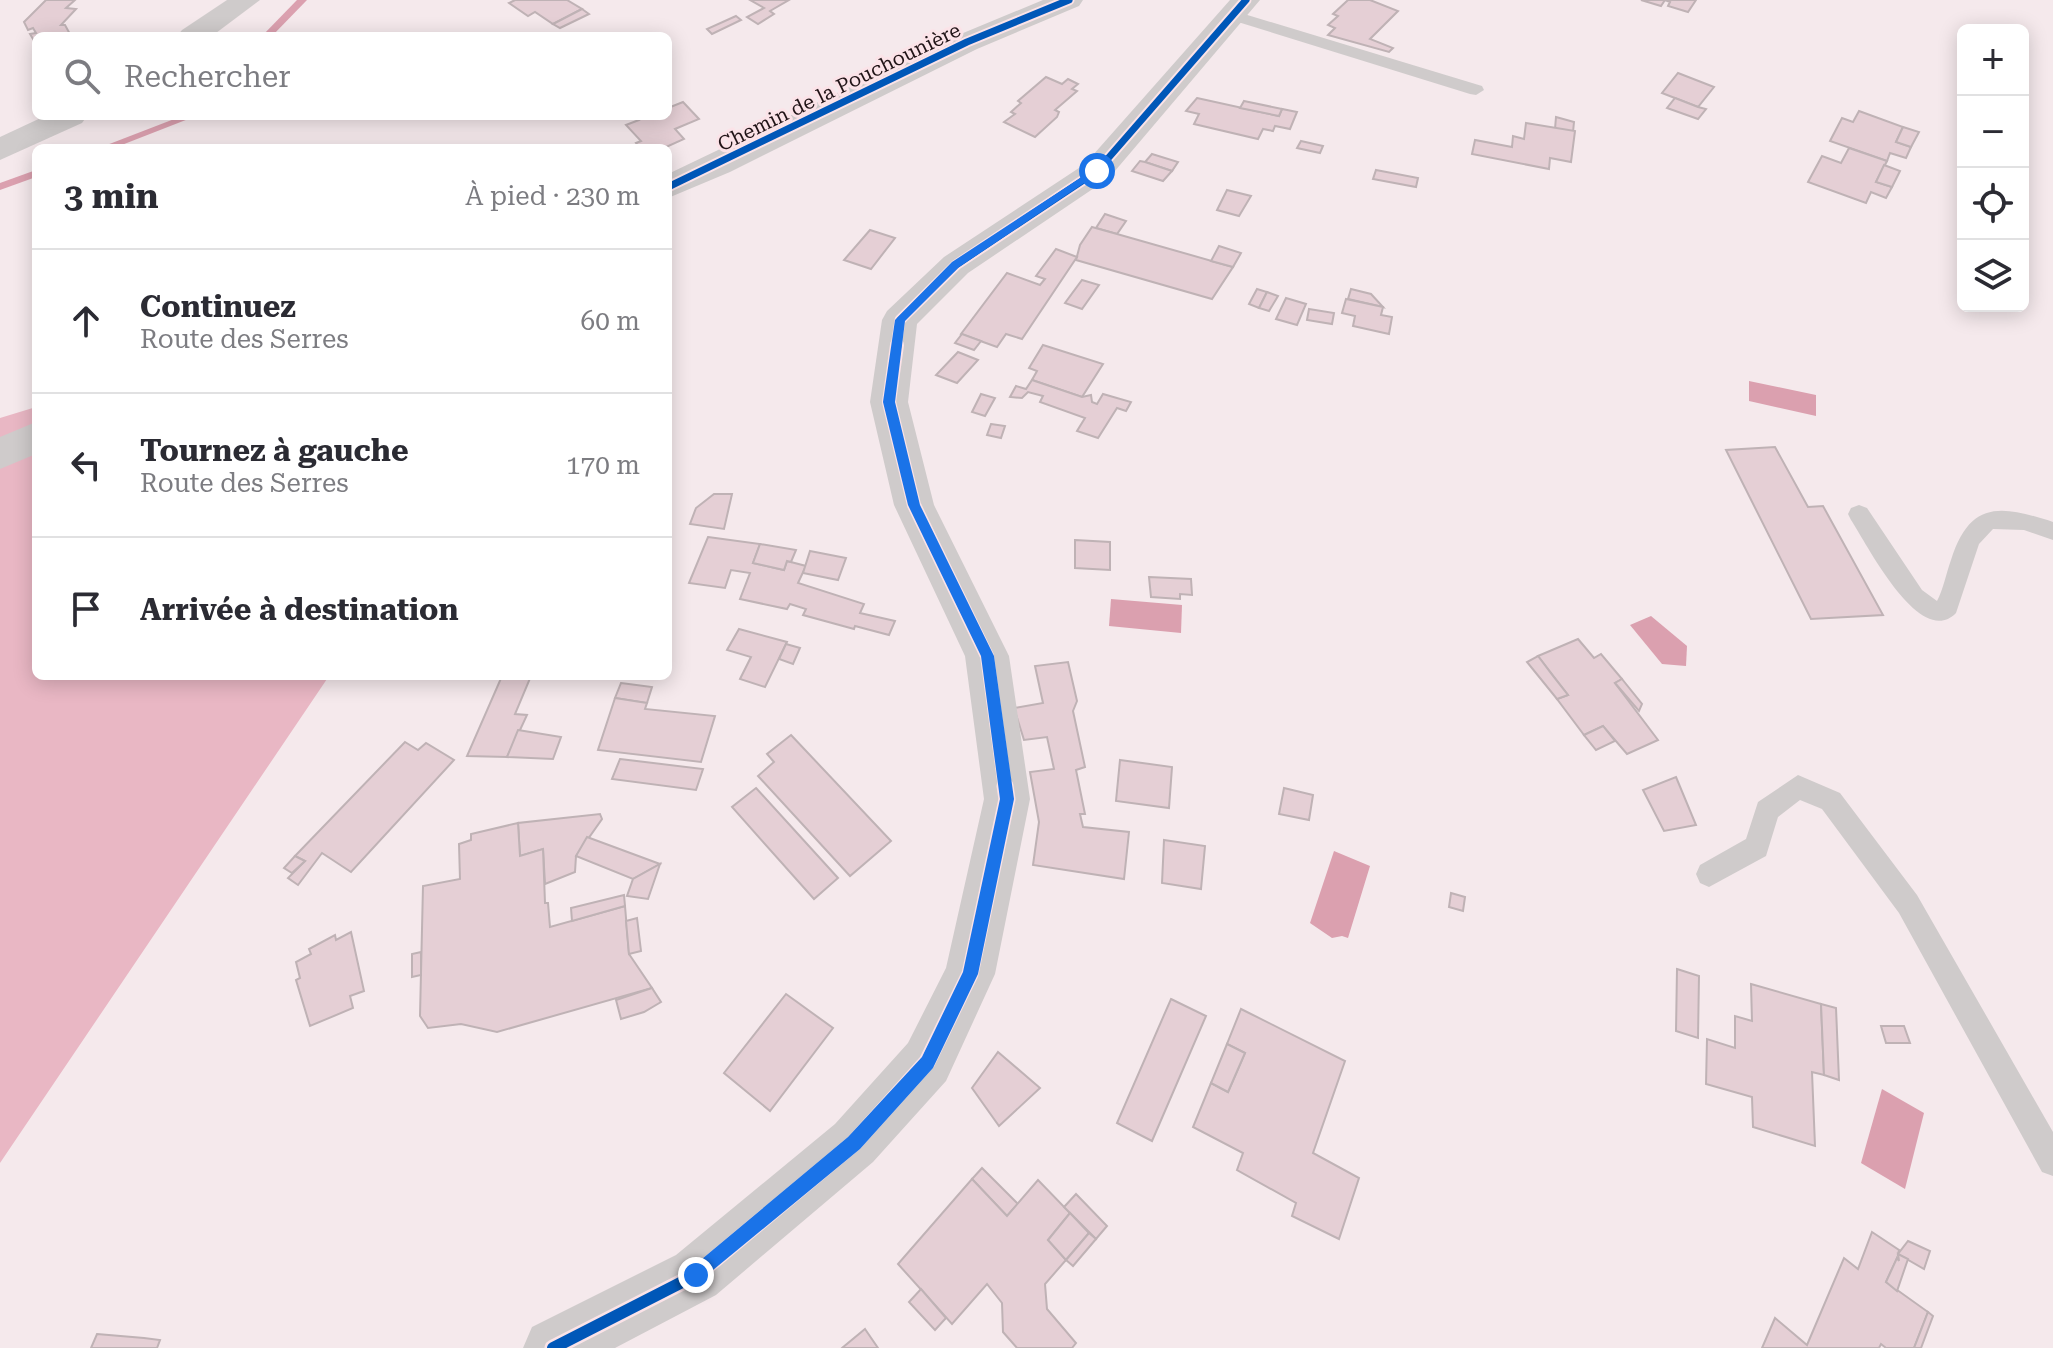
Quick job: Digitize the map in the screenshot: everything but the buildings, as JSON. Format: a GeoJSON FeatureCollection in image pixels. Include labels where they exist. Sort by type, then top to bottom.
{"type":"FeatureCollection","features":[{"type":"Feature","properties":{"kind":"street"},"geometry":{"type":"LineString","coordinates":[[198,32],[246,0]]}},
{"type":"Feature","properties":{"kind":"street","name":"Chemin de la Pouchounière"},"geometry":{"type":"LineString","coordinates":[[672,185],[740,157],[878,86],[1069,0]]}},
{"type":"Feature","properties":{"kind":"street"},"geometry":{"type":"LineString","coordinates":[[553,1348],[696,1275],[854,1143],[927,1062],[970,974],[1007,799],[987,656],[914,505],[889,402],[900,320],[956,265],[1097,171],[1239,8]]}},
{"type":"Feature","properties":{"kind":"street"},"geometry":{"type":"LineString","coordinates":[[0,150],[63,120]]}},
{"type":"Feature","properties":{"kind":"street"},"geometry":{"type":"LineString","coordinates":[[0,454],[32,439]]}},
{"type":"Feature","properties":{"kind":"lane"},"geometry":{"type":"LineString","coordinates":[[1239,8],[1476,90]]}},
{"type":"Feature","properties":{"kind":"lane"},"geometry":{"type":"LineString","coordinates":[[1859,514],[1914,597],[1932,610],[1943,611],[1948,606],[1971,536],[1979,525],[2005,516],[2053,531]]}},
{"type":"Feature","properties":{"kind":"lane"},"geometry":{"type":"LineString","coordinates":[[1709,874],[1757,847],[1767,810],[1798,787],[1831,801],[1908,904],[2053,1161]]}},
{"type":"Feature","properties":{"kind":"shaded area"},"geometry":{"type":"Polygon","coordinates":[[[1749,381],[1816,395],[1816,416],[1749,401],[1749,381]]]}},
{"type":"Feature","properties":{"kind":"shaded area"},"geometry":{"type":"Polygon","coordinates":[[[32,408],[32,680],[326,680],[0,1163],[0,418],[32,408]]]}},
{"type":"Feature","properties":{"kind":"shaded area"},"geometry":{"type":"Polygon","coordinates":[[[1111,599],[1182,605],[1181,633],[1109,626],[1111,599]]]}},
{"type":"Feature","properties":{"kind":"shaded area"},"geometry":{"type":"Polygon","coordinates":[[[1651,616],[1687,646],[1686,666],[1662,664],[1630,625],[1651,616]]]}},
{"type":"Feature","properties":{"kind":"shaded area"},"geometry":{"type":"Polygon","coordinates":[[[1334,851],[1370,866],[1348,938],[1332,938],[1310,923],[1334,851]]]}},
{"type":"Feature","properties":{"kind":"shaded area"},"geometry":{"type":"Polygon","coordinates":[[[1882,1089],[1924,1113],[1905,1189],[1861,1163],[1882,1089]]]}},
{"type":"Feature","properties":{"kind":"waterway"},"geometry":{"type":"LineString","coordinates":[[271,32],[302,0]]}},
{"type":"Feature","properties":{"kind":"waterway"},"geometry":{"type":"LineString","coordinates":[[115,144],[180,120]]}},
{"type":"Feature","properties":{"kind":"waterway"},"geometry":{"type":"LineString","coordinates":[[0,187],[32,175]]}},
{"type":"Feature","properties":{"kind":"cycle path"},"geometry":{"type":"LineString","coordinates":[[672,185],[967,42],[1069,0]]}},
{"type":"Feature","properties":{"kind":"cycle path"},"geometry":{"type":"LineString","coordinates":[[553,1348],[696,1275],[854,1143],[927,1062],[970,974],[1007,799],[987,656],[914,505],[889,402],[900,320],[956,265],[1097,171],[1246,0]]}},
{"type":"Feature","properties":{"kind":"route"},"geometry":{"type":"LineString","coordinates":[[696,1275],[854,1143],[927,1062],[970,974],[1007,799],[987,656],[914,505],[889,402],[900,320],[956,265],[1097,171]]}}]}
